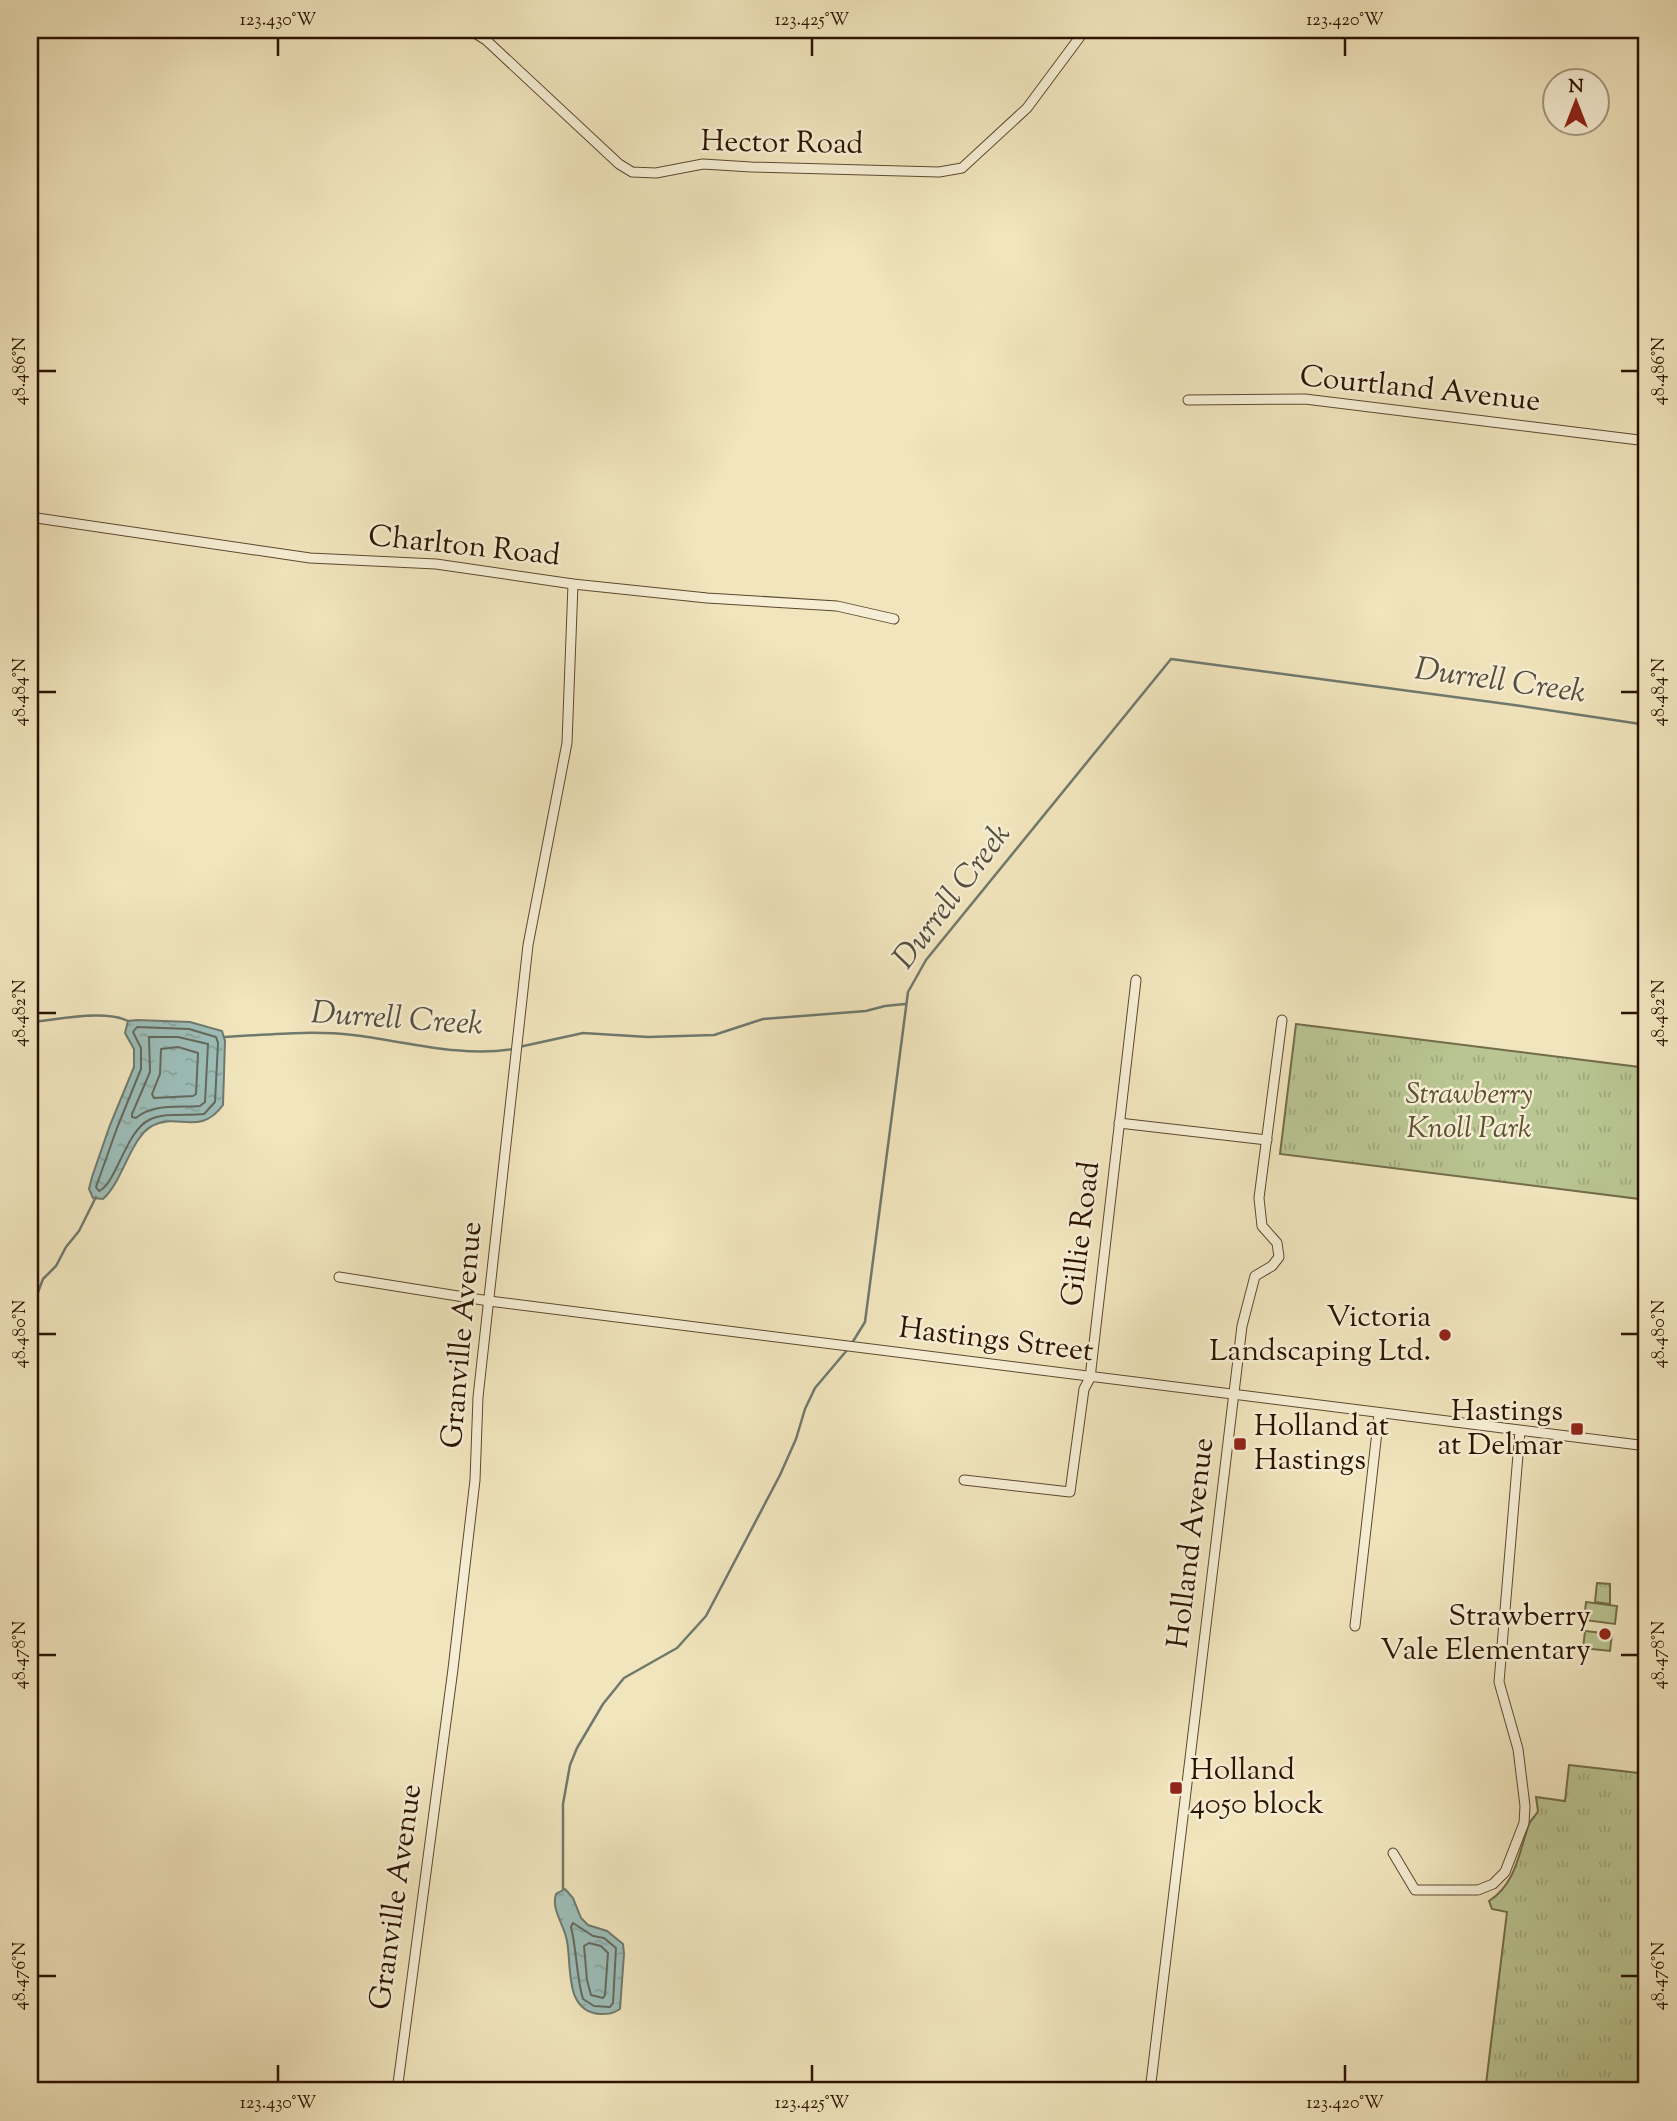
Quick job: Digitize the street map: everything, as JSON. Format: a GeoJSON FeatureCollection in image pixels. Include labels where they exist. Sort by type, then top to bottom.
{"type":"FeatureCollection","features":[{"type":"Feature","properties":{"kind":"street","name":"Hector Road"},"geometry":{"type":"LineString","coordinates":[[474,31],[619,164],[632,172],[656,173],[704,164],[939,172],[962,168],[1027,108],[1084,30]]}},
{"type":"Feature","properties":{"kind":"street","name":"Courtland Avenue"},"geometry":{"type":"LineString","coordinates":[[1188,400],[1305,399],[1647,441]]}},
{"type":"Feature","properties":{"kind":"street","name":"Charlton Road"},"geometry":{"type":"LineString","coordinates":[[30,517],[310,558],[436,564],[707,598],[836,606],[894,619]]}},
{"type":"Feature","properties":{"kind":"street","name":"Granville Avenue"},"geometry":{"type":"LineString","coordinates":[[397,2091],[453,1669],[475,1480],[478,1397],[528,945],[567,743],[573,583]]}},
{"type":"Feature","properties":{"kind":"street","name":"Gillie Road"},"geometry":{"type":"LineString","coordinates":[[964,1480],[1070,1492],[1084,1389],[1090,1378],[1136,980]]}},
{"type":"Feature","properties":{"kind":"street","name":"Holland Avenue"},"geometry":{"type":"LineString","coordinates":[[1150,2091],[1242,1326],[1255,1276],[1272,1266],[1279,1257],[1277,1243],[1262,1226],[1259,1198],[1282,1020]]}},
{"type":"Feature","properties":{"kind":"street"},"geometry":{"type":"LineString","coordinates":[[1119,1124],[1266,1140]]}},
{"type":"Feature","properties":{"kind":"street","name":"Hastings Street"},"geometry":{"type":"LineString","coordinates":[[339,1277],[489,1301],[1647,1446]]}},
{"type":"Feature","properties":{"kind":"street"},"geometry":{"type":"LineString","coordinates":[[1355,1626],[1379,1414]]}},
{"type":"Feature","properties":{"kind":"street"},"geometry":{"type":"LineString","coordinates":[[1393,1853],[1415,1890],[1478,1890],[1493,1884],[1505,1872],[1524,1823],[1518,1749],[1499,1682],[1520,1431]]}},
{"type":"Feature","properties":{"kind":"green space","name":"Strawberry Knoll Park"},"geometry":{"type":"Polygon","coordinates":[[[1296,1024],[1647,1068],[1647,1139],[1642,1183],[1643,1203],[1647,1211],[1639,1203],[1639,1199],[1280,1154],[1296,1024]]]}},
{"type":"Feature","properties":{"kind":"green space"},"geometry":{"type":"Polygon","coordinates":[[[1597,1583],[1610,1584],[1610,1604],[1595,1602],[1597,1583]]]}},
{"type":"Feature","properties":{"kind":"green space"},"geometry":{"type":"Polygon","coordinates":[[[1586,1602],[1617,1606],[1615,1624],[1584,1620],[1586,1602]]]}},
{"type":"Feature","properties":{"kind":"green space"},"geometry":{"type":"Polygon","coordinates":[[[1585,1631],[1612,1634],[1610,1651],[1583,1648],[1585,1631]]]}},
{"type":"Feature","properties":{"kind":"green space"},"geometry":{"type":"Polygon","coordinates":[[[1569,1765],[1647,1774],[1647,2091],[1523,2091],[1523,2088],[1486,2084],[1507,1912],[1492,1909],[1489,1901],[1511,1877],[1529,1824],[1538,1811],[1536,1797],[1565,1801],[1569,1765]]]}},
{"type":"Feature","properties":{"kind":"water"},"geometry":{"type":"Polygon","coordinates":[[[128,1021],[190,1022],[222,1031],[225,1041],[223,1105],[206,1120],[161,1122],[152,1126],[138,1140],[110,1192],[103,1199],[93,1198],[89,1189],[92,1177],[134,1067],[134,1049],[125,1033],[128,1021]]]}},
{"type":"Feature","properties":{"kind":"water"},"geometry":{"type":"Polygon","coordinates":[[[565,1889],[573,1898],[581,1918],[588,1925],[607,1931],[623,1944],[620,2009],[613,2013],[588,2011],[580,2005],[575,1996],[567,1941],[555,1906],[556,1894],[565,1889]]]}},
{"type":"Feature","properties":{"kind":"waterway","name":"Durrell Creek"},"geometry":{"type":"LineString","coordinates":[[852,1343],[865,1322],[908,992],[926,960],[1171,659],[1647,725]]}},
{"type":"Feature","properties":{"kind":"waterway","name":"Durrell Creek"},"geometry":{"type":"LineString","coordinates":[[519,1047],[583,1033],[648,1037],[714,1035],[763,1019],[866,1011],[905,1004]]}},
{"type":"Feature","properties":{"kind":"waterway","name":"Durrell Creek"},"geometry":{"type":"LineString","coordinates":[[30,1022],[80,1016],[106,1016],[128,1021]]}},
{"type":"Feature","properties":{"kind":"waterway","name":"Durrell Creek"},"geometry":{"type":"LineString","coordinates":[[224,1037],[321,1033],[453,1050],[513,1049]]}},
{"type":"Feature","properties":{"kind":"waterway"},"geometry":{"type":"LineString","coordinates":[[30,1313],[43,1279],[56,1266],[79,1231],[96,1197]]}},
{"type":"Feature","properties":{"kind":"waterway"},"geometry":{"type":"LineString","coordinates":[[563,1889],[563,1804],[570,1765],[577,1748],[603,1704],[624,1678],[677,1648],[706,1616],[780,1475],[815,1388],[848,1349]]}},
{"type":"Feature","properties":{"kind":"place","name":"Victoria Landscaping Ltd."},"geometry":{"type":"Point","coordinates":[1445,1335]}},
{"type":"Feature","properties":{"kind":"place","name":"Hastings at Delmar"},"geometry":{"type":"Point","coordinates":[1577,1429]}},
{"type":"Feature","properties":{"kind":"place","name":"Holland at Hastings"},"geometry":{"type":"Point","coordinates":[1240,1444]}},
{"type":"Feature","properties":{"kind":"place","name":"Strawberry Vale Elementary"},"geometry":{"type":"Point","coordinates":[1605,1634]}},
{"type":"Feature","properties":{"kind":"place","name":"Holland 4050 block"},"geometry":{"type":"Point","coordinates":[1176,1788]}}]}
